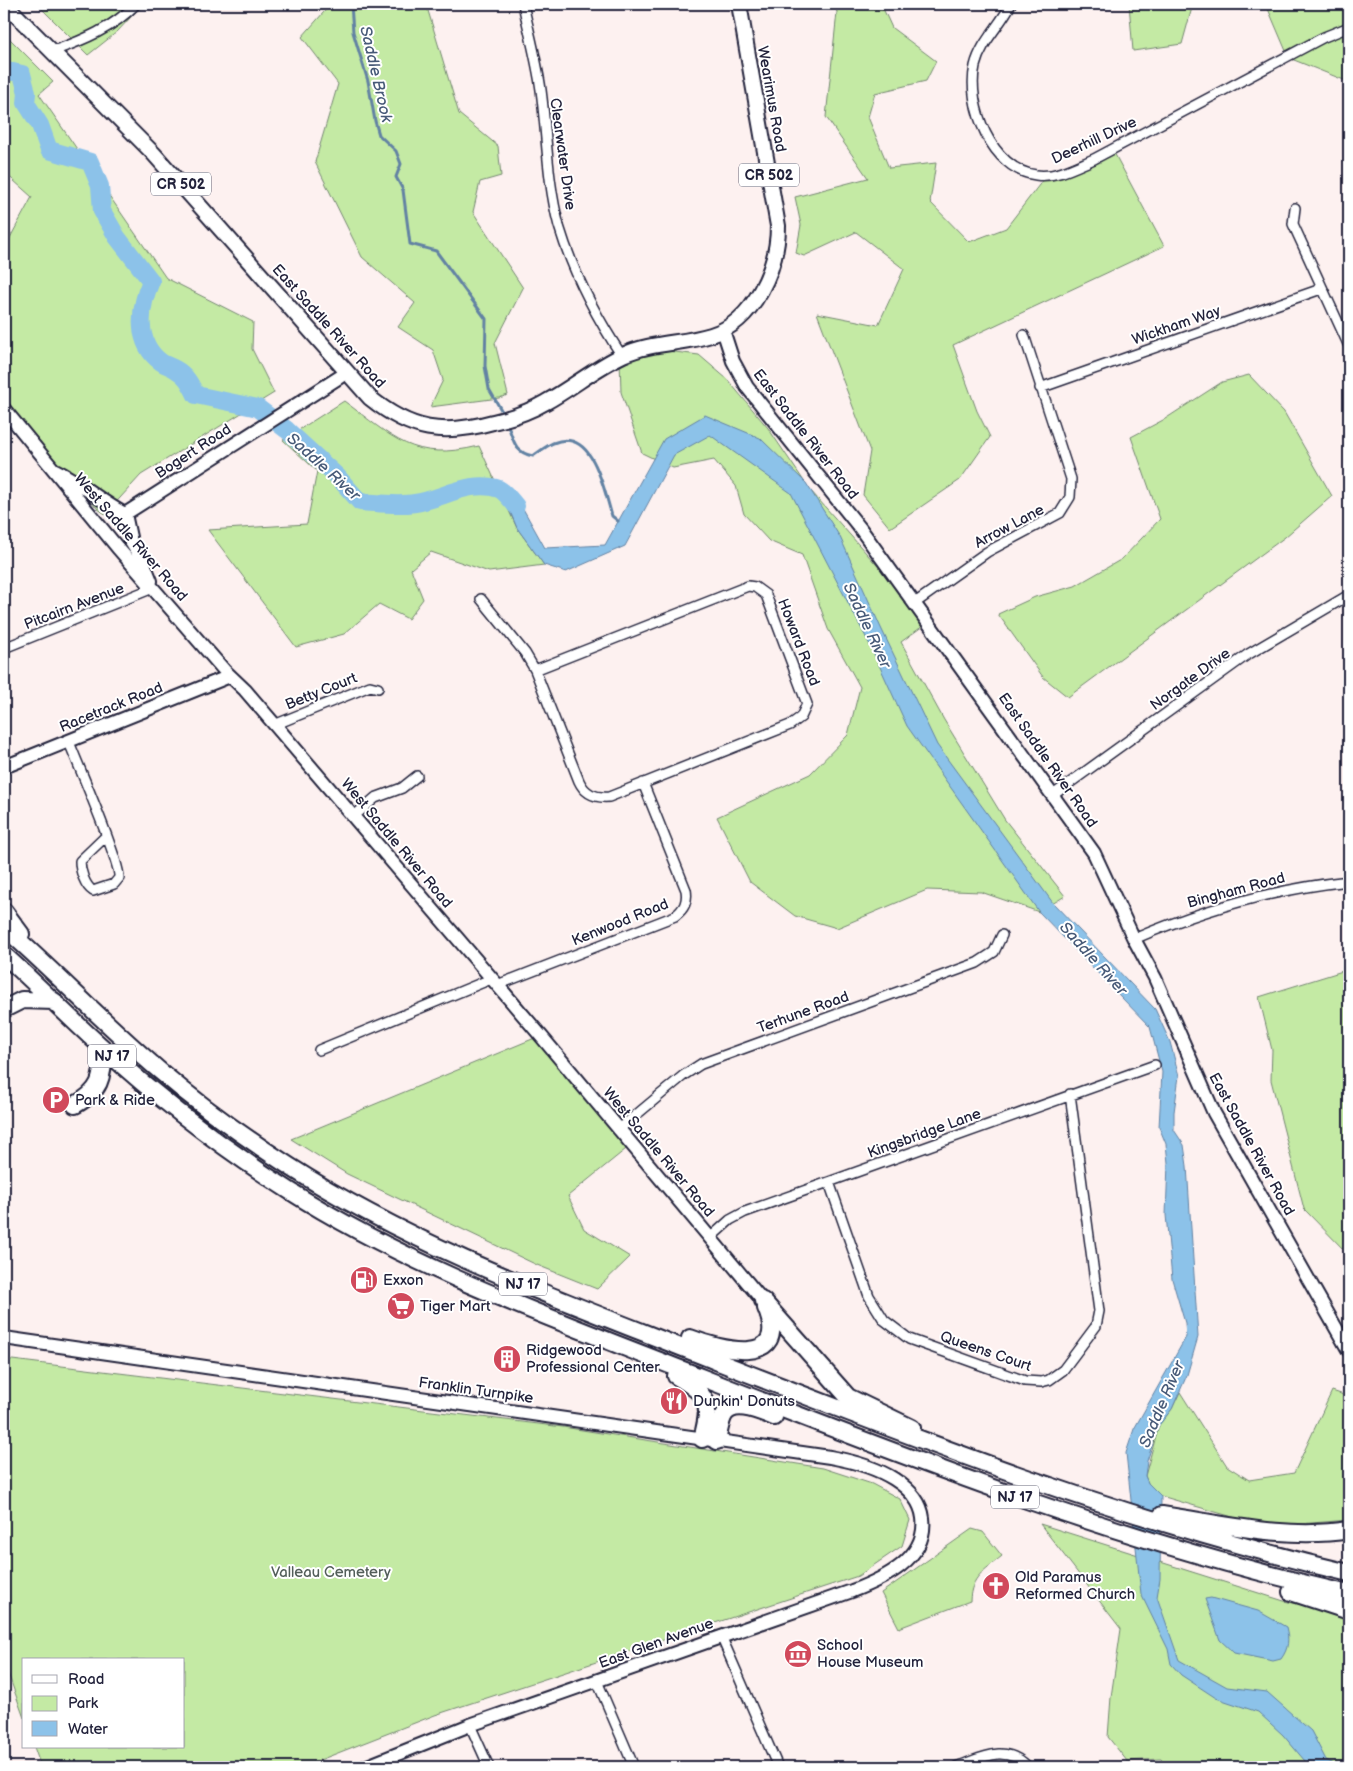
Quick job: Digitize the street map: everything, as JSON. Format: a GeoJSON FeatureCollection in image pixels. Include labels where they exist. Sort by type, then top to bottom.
{"type":"FeatureCollection","features":[{"type":"Feature","properties":{"kind":"highway"},"geometry":{"type":"LineString","coordinates":[[4,911],[42,962]]}},
{"type":"Feature","properties":{"kind":"highway","name":"NJ 17"},"geometry":{"type":"LineString","coordinates":[[4,927],[172,1081],[229,1125],[302,1174],[371,1214],[442,1250],[623,1324],[953,1452],[1111,1507],[1183,1524]]}},
{"type":"Feature","properties":{"kind":"highway","name":"NJ 17"},"geometry":{"type":"LineString","coordinates":[[4,955],[104,1049],[172,1107],[228,1150],[332,1216],[450,1276],[638,1352],[984,1486],[1184,1552],[1349,1594]]}},
{"type":"Feature","properties":{"kind":"highway"},"geometry":{"type":"LineString","coordinates":[[4,962],[28,978]]}},
{"type":"Feature","properties":{"kind":"highway"},"geometry":{"type":"LineString","coordinates":[[4,1009],[22,1000],[54,1002]]}},
{"type":"Feature","properties":{"kind":"highway"},"geometry":{"type":"LineString","coordinates":[[75,1106],[88,1098],[98,1086],[102,1076],[104,1049]]}},
{"type":"Feature","properties":{"kind":"highway"},"geometry":{"type":"LineString","coordinates":[[623,1324],[688,1338],[722,1349],[753,1349],[763,1345],[772,1332],[770,1318],[763,1301]]}},
{"type":"Feature","properties":{"kind":"highway"},"geometry":{"type":"LineString","coordinates":[[763,1301],[848,1397],[860,1405],[899,1420],[953,1452]]}},
{"type":"Feature","properties":{"kind":"highway"},"geometry":{"type":"LineString","coordinates":[[638,1352],[702,1393],[708,1409],[710,1440]]}},
{"type":"Feature","properties":{"kind":"highway"},"geometry":{"type":"LineString","coordinates":[[710,1440],[724,1415],[732,1410],[743,1408],[805,1430],[867,1442]]}},
{"type":"Feature","properties":{"kind":"highway"},"geometry":{"type":"LineString","coordinates":[[1183,1524],[1271,1532],[1328,1534],[1349,1530]]}},
{"type":"Feature","properties":{"kind":"highway"},"geometry":{"type":"LineString","coordinates":[[1183,1524],[1349,1573]]}},
{"type":"Feature","properties":{"kind":"highway"},"geometry":{"type":"LineString","coordinates":[[1328,1534],[1349,1526]]}},
{"type":"Feature","properties":{"kind":"highway"},"geometry":{"type":"LineString","coordinates":[[1184,1552],[1252,1581],[1324,1601],[1349,1611]]}},
{"type":"Feature","properties":{"kind":"main road","name":"East Saddle River Road"},"geometry":{"type":"LineString","coordinates":[[5,4],[153,153],[346,373],[379,406],[416,426],[434,430],[454,430],[513,417],[547,402],[622,356],[649,346],[710,336],[723,330]]}},
{"type":"Feature","properties":{"kind":"main road","name":"Wearimus Road"},"geometry":{"type":"LineString","coordinates":[[723,330],[744,314],[754,301],[770,270],[778,238],[776,212],[739,4]]}},
{"type":"Feature","properties":{"kind":"street"},"geometry":{"type":"LineString","coordinates":[[53,51],[86,39],[104,29],[136,4]]}},
{"type":"Feature","properties":{"kind":"street","name":"Clearwater Drive"},"geometry":{"type":"LineString","coordinates":[[523,4],[540,88],[550,181],[559,224],[576,272],[596,317],[622,356]]}},
{"type":"Feature","properties":{"kind":"street","name":"Deerhill Drive"},"geometry":{"type":"LineString","coordinates":[[1011,4],[980,53],[975,66],[973,92],[980,118],[998,153],[1014,168],[1034,175],[1057,174],[1094,159],[1324,37],[1349,27]]}},
{"type":"Feature","properties":{"kind":"street"},"geometry":{"type":"LineString","coordinates":[[1295,208],[1293,224],[1321,289],[1349,346]]}},
{"type":"Feature","properties":{"kind":"street","name":"Wickham Way"},"geometry":{"type":"LineString","coordinates":[[1040,388],[1321,289]]}},
{"type":"Feature","properties":{"kind":"street","name":"East Saddle River Road"},"geometry":{"type":"LineString","coordinates":[[723,330],[733,361],[746,387],[860,528],[916,603],[1094,853],[1134,939],[1155,978],[1214,1114],[1346,1346],[1349,1356]]}},
{"type":"Feature","properties":{"kind":"street","name":"Arrow Lane"},"geometry":{"type":"LineString","coordinates":[[916,603],[988,552],[1052,519],[1065,506],[1070,497],[1071,479],[1024,335]]}},
{"type":"Feature","properties":{"kind":"street","name":"Bogert Road"},"geometry":{"type":"LineString","coordinates":[[125,514],[346,373]]}},
{"type":"Feature","properties":{"kind":"street","name":"West Saddle River Road"},"geometry":{"type":"LineString","coordinates":[[4,409],[116,547],[353,817],[763,1301]]}},
{"type":"Feature","properties":{"kind":"street"},"geometry":{"type":"LineString","coordinates":[[51,468],[69,476],[101,501],[125,514],[131,542],[143,561],[153,588]]}},
{"type":"Feature","properties":{"kind":"street","name":"Howard Road"},"geometry":{"type":"LineString","coordinates":[[742,587],[755,587],[761,590],[766,595],[806,700],[804,714],[790,725],[643,783],[609,797],[593,796],[587,792],[579,781],[535,670],[742,587]]}},
{"type":"Feature","properties":{"kind":"street","name":"Pitcairn Avenue"},"geometry":{"type":"LineString","coordinates":[[4,648],[153,588]]}},
{"type":"Feature","properties":{"kind":"street","name":"Norgate Drive"},"geometry":{"type":"LineString","coordinates":[[1053,795],[1247,656],[1298,623],[1349,595]]}},
{"type":"Feature","properties":{"kind":"street"},"geometry":{"type":"LineString","coordinates":[[481,599],[525,654],[535,670]]}},
{"type":"Feature","properties":{"kind":"street","name":"Racetrack Road"},"geometry":{"type":"LineString","coordinates":[[4,766],[69,742],[230,676]]}},
{"type":"Feature","properties":{"kind":"street","name":"Betty Court"},"geometry":{"type":"LineString","coordinates":[[274,725],[370,686],[378,688]]}},
{"type":"Feature","properties":{"kind":"street"},"geometry":{"type":"LineString","coordinates":[[69,742],[106,836],[119,870],[119,878],[114,884],[93,891],[88,886],[80,869],[80,861],[106,836]]}},
{"type":"Feature","properties":{"kind":"street"},"geometry":{"type":"LineString","coordinates":[[353,817],[375,798],[402,788],[417,776]]}},
{"type":"Feature","properties":{"kind":"street","name":"Kenwood Road"},"geometry":{"type":"LineString","coordinates":[[494,982],[675,916],[681,912],[686,904],[686,890],[643,783]]}},
{"type":"Feature","properties":{"kind":"street","name":"Bingham Road"},"geometry":{"type":"LineString","coordinates":[[1134,939],[1175,922],[1244,899],[1288,889],[1349,881]]}},
{"type":"Feature","properties":{"kind":"street","name":"Terhune Road"},"geometry":{"type":"LineString","coordinates":[[618,1130],[684,1075],[701,1064],[977,963],[994,952],[1002,936]]}},
{"type":"Feature","properties":{"kind":"street"},"geometry":{"type":"LineString","coordinates":[[319,1050],[494,982]]}},
{"type":"Feature","properties":{"kind":"street","name":"Kingsbridge Lane"},"geometry":{"type":"LineString","coordinates":[[710,1238],[736,1216],[1070,1094],[1155,1065]]}},
{"type":"Feature","properties":{"kind":"street","name":"Queens Court"},"geometry":{"type":"LineString","coordinates":[[829,1182],[869,1296],[884,1320],[895,1330],[909,1339],[1025,1381],[1041,1382],[1049,1380],[1064,1370],[1096,1326],[1098,1316],[1070,1094]]}},
{"type":"Feature","properties":{"kind":"street","name":"Franklin Turnpike"},"geometry":{"type":"LineString","coordinates":[[4,1338],[823,1456],[867,1466],[902,1484],[916,1500],[922,1514]]}},
{"type":"Feature","properties":{"kind":"street","name":"East Glen Avenue"},"geometry":{"type":"LineString","coordinates":[[367,1767],[470,1725],[852,1591],[885,1576],[901,1566],[916,1549],[922,1532],[922,1514]]}},
{"type":"Feature","properties":{"kind":"street"},"geometry":{"type":"LineString","coordinates":[[721,1636],[778,1767]]}},
{"type":"Feature","properties":{"kind":"street"},"geometry":{"type":"LineString","coordinates":[[597,1682],[634,1767]]}},
{"type":"Feature","properties":{"kind":"street"},"geometry":{"type":"LineString","coordinates":[[470,1725],[489,1767]]}},
{"type":"Feature","properties":{"kind":"street"},"geometry":{"type":"LineString","coordinates":[[956,1767],[996,1754],[1005,1753],[1014,1756],[1028,1767]]}},
{"type":"Feature","properties":{"kind":"green space"},"geometry":{"type":"Polygon","coordinates":[[[37,4],[143,4],[117,32],[88,55],[37,4]]]}},
{"type":"Feature","properties":{"kind":"green space"},"geometry":{"type":"Polygon","coordinates":[[[331,4],[426,4],[459,114],[498,146],[501,176],[480,182],[473,212],[523,288],[495,343],[508,395],[499,398],[430,407],[443,380],[433,350],[398,327],[415,303],[362,257],[315,162],[338,84],[302,37],[331,4]]]}},
{"type":"Feature","properties":{"kind":"green space"},"geometry":{"type":"Polygon","coordinates":[[[834,4],[881,4],[892,28],[936,61],[926,81],[875,93],[868,117],[889,168],[936,163],[930,202],[969,242],[1006,228],[1046,176],[1111,147],[1164,246],[953,345],[977,411],[990,437],[960,480],[890,528],[863,495],[870,451],[817,313],[878,325],[904,269],[856,232],[804,256],[796,253],[801,225],[795,197],[868,178],[826,117],[837,12],[834,4]]]}},
{"type":"Feature","properties":{"kind":"green space"},"geometry":{"type":"Polygon","coordinates":[[[1129,4],[1193,4],[1182,44],[1133,51],[1129,4]]]}},
{"type":"Feature","properties":{"kind":"green space"},"geometry":{"type":"Polygon","coordinates":[[[1266,4],[1349,4],[1349,82],[1289,58],[1266,4]]]}},
{"type":"Feature","properties":{"kind":"green space"},"geometry":{"type":"Polygon","coordinates":[[[4,33],[53,82],[39,94],[166,278],[253,322],[252,349],[274,393],[141,475],[110,509],[111,518],[98,509],[4,405],[4,350],[7,347],[4,334],[4,249],[32,197],[4,172],[4,33]]]}},
{"type":"Feature","properties":{"kind":"green space"},"geometry":{"type":"Polygon","coordinates":[[[659,350],[699,355],[727,379],[768,428],[810,490],[883,572],[923,626],[901,642],[944,720],[1005,820],[1065,896],[1039,912],[981,892],[927,890],[837,928],[795,916],[750,882],[717,817],[810,774],[848,735],[860,687],[828,629],[802,555],[769,541],[744,514],[736,486],[714,460],[673,468],[642,453],[621,392],[620,360],[659,350]]]}},
{"type":"Feature","properties":{"kind":"green space"},"geometry":{"type":"Polygon","coordinates":[[[1249,375],[1284,412],[1332,496],[1285,537],[1068,697],[1043,677],[998,614],[1035,597],[1075,586],[1122,559],[1160,519],[1131,437],[1165,419],[1222,382],[1249,375]]]}},
{"type":"Feature","properties":{"kind":"green space"},"geometry":{"type":"Polygon","coordinates":[[[344,401],[391,436],[420,449],[437,451],[479,446],[517,528],[544,565],[489,572],[431,552],[411,569],[423,599],[408,619],[379,604],[344,634],[296,647],[208,530],[307,524],[317,471],[283,440],[344,401]]]}},
{"type":"Feature","properties":{"kind":"green space"},"geometry":{"type":"Polygon","coordinates":[[[1349,969],[1349,1255],[1304,1209],[1271,1080],[1272,1050],[1259,997],[1349,969]]]}},
{"type":"Feature","properties":{"kind":"green space"},"geometry":{"type":"Polygon","coordinates":[[[542,1035],[631,1145],[568,1196],[584,1229],[630,1257],[597,1289],[537,1265],[347,1174],[291,1139],[542,1035]]]}},
{"type":"Feature","properties":{"kind":"green space","name":"Valleau Cemetery"},"geometry":{"type":"Polygon","coordinates":[[[4,1359],[563,1427],[823,1468],[872,1484],[900,1499],[910,1520],[902,1546],[858,1576],[435,1715],[302,1767],[41,1767],[34,1748],[185,1748],[185,1658],[22,1658],[22,1712],[4,1662],[4,1359]]]}},
{"type":"Feature","properties":{"kind":"green space"},"geometry":{"type":"Polygon","coordinates":[[[1332,1391],[1347,1396],[1349,1399],[1349,1520],[1274,1526],[1277,1530],[1161,1496],[1148,1483],[1145,1476],[1159,1425],[1172,1409],[1180,1392],[1227,1466],[1249,1480],[1294,1473],[1332,1391]]]}},
{"type":"Feature","properties":{"kind":"green space"},"geometry":{"type":"Polygon","coordinates":[[[1040,1524],[1284,1601],[1349,1615],[1349,1767],[1166,1767],[1161,1759],[1127,1761],[1108,1737],[1111,1697],[1121,1629],[1040,1524]]]}},
{"type":"Feature","properties":{"kind":"green space"},"geometry":{"type":"Polygon","coordinates":[[[972,1529],[983,1532],[1002,1556],[984,1570],[976,1580],[970,1601],[899,1628],[881,1593],[972,1529]]]}},
{"type":"Feature","properties":{"kind":"water"},"geometry":{"type":"Polygon","coordinates":[[[705,415],[760,438],[806,483],[840,537],[937,745],[1053,903],[1155,1009],[1170,1042],[1179,1076],[1174,1112],[1174,1130],[1184,1145],[1187,1166],[1198,1337],[1187,1375],[1172,1409],[1159,1425],[1147,1461],[1145,1476],[1148,1483],[1161,1496],[1160,1579],[1157,1597],[1179,1660],[1227,1687],[1267,1692],[1311,1731],[1326,1760],[1340,1767],[1310,1767],[1283,1735],[1258,1712],[1216,1698],[1181,1675],[1171,1664],[1168,1649],[1141,1594],[1126,1453],[1134,1429],[1186,1337],[1185,1323],[1172,1279],[1166,1215],[1168,1163],[1166,1144],[1159,1127],[1162,1072],[1150,1027],[1039,912],[907,726],[869,643],[791,493],[710,435],[674,455],[625,546],[566,572],[544,565],[517,528],[501,490],[516,496],[545,548],[605,545],[664,439],[705,415]]]}},
{"type":"Feature","properties":{"kind":"water"},"geometry":{"type":"Polygon","coordinates":[[[1211,1598],[1258,1611],[1286,1627],[1288,1643],[1281,1659],[1273,1661],[1234,1653],[1220,1640],[1205,1599],[1211,1598]]]}},
{"type":"Feature","properties":{"kind":"waterway","name":"Saddle Brook"},"geometry":{"type":"LineString","coordinates":[[351,4],[353,32],[368,81],[379,135],[396,151],[401,164],[396,177],[403,190],[410,244],[436,251],[486,319],[485,366],[489,389],[504,415]]}},
{"type":"Feature","properties":{"kind":"waterway","name":"Saddle River"},"geometry":{"type":"LineString","coordinates":[[4,70],[22,74],[27,93],[26,103],[40,125],[49,150],[90,162],[100,186],[102,211],[117,237],[151,281],[142,313],[143,335],[147,345],[161,362],[179,371],[185,377],[196,395],[258,408],[287,430],[337,476],[360,502],[408,504],[478,486],[501,490],[516,506]]}},
{"type":"Feature","properties":{"kind":"waterway","name":"Saddle Brook"},"geometry":{"type":"LineString","coordinates":[[507,423],[515,444],[521,452],[526,454],[533,456],[553,443],[567,440],[578,444],[587,452],[594,463],[612,516],[618,521]]}},
{"type":"Feature","properties":{"kind":"place","name":"Park & Ride"},"geometry":{"type":"Point","coordinates":[56,1100]}},
{"type":"Feature","properties":{"kind":"place","name":"Exxon"},"geometry":{"type":"Point","coordinates":[364,1280]}},
{"type":"Feature","properties":{"kind":"place","name":"Tiger Mart"},"geometry":{"type":"Point","coordinates":[401,1306]}},
{"type":"Feature","properties":{"kind":"place","name":"Ridgewood Professional Center"},"geometry":{"type":"Point","coordinates":[507,1359]}},
{"type":"Feature","properties":{"kind":"place","name":"Dunkin' Donuts"},"geometry":{"type":"Point","coordinates":[674,1401]}},
{"type":"Feature","properties":{"kind":"place","name":"Old Paramus Reformed Church"},"geometry":{"type":"Point","coordinates":[996,1586]}},
{"type":"Feature","properties":{"kind":"place","name":"School House Museum"},"geometry":{"type":"Point","coordinates":[798,1654]}}]}
